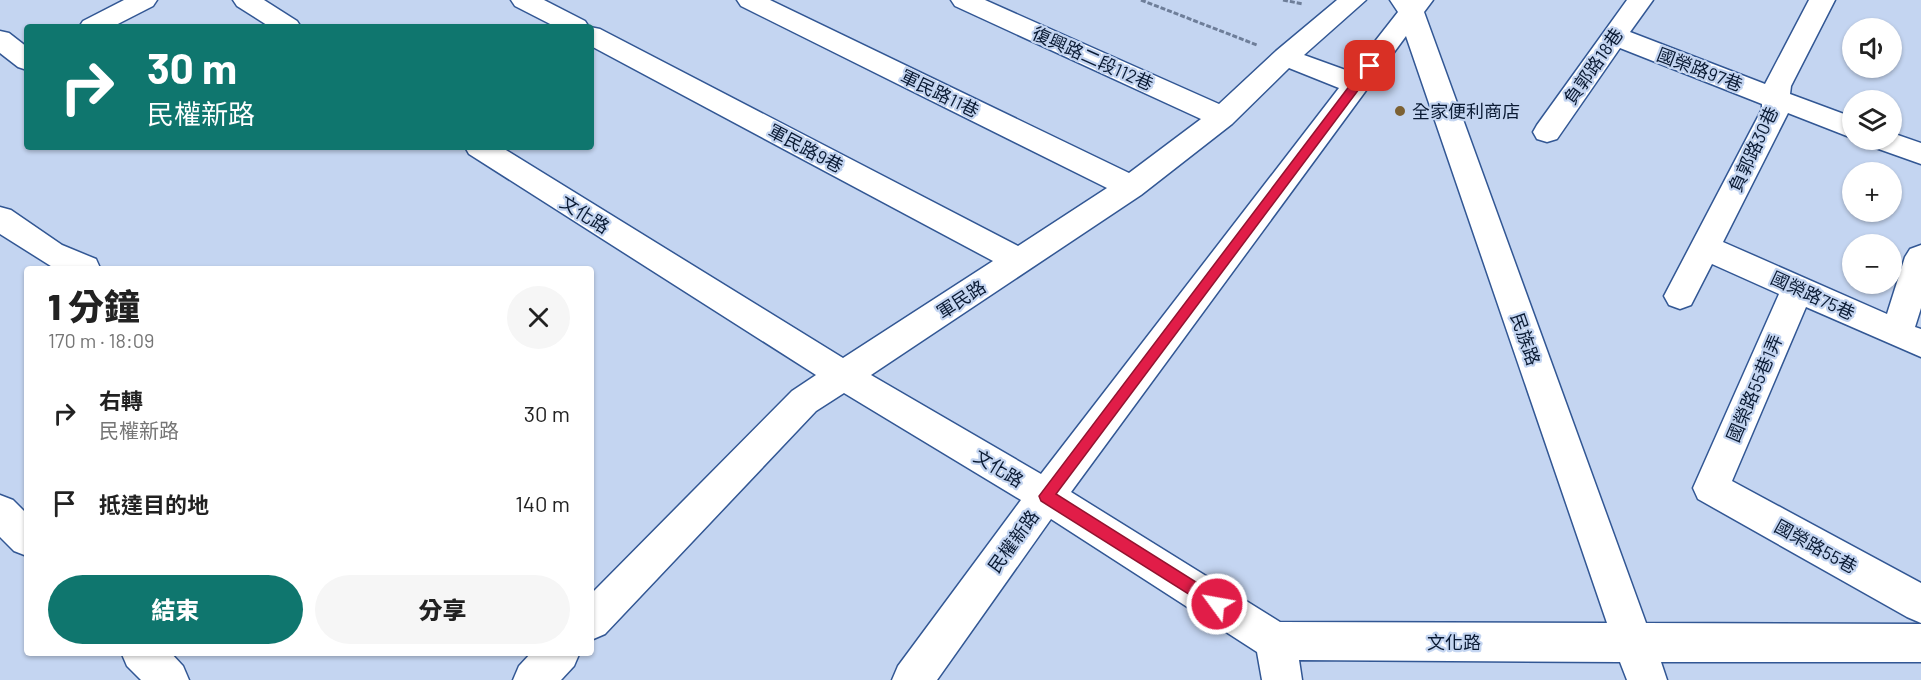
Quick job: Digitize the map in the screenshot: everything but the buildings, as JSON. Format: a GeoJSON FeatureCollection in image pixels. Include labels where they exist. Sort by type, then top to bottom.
{"type":"FeatureCollection","features":[{"type":"Feature","properties":{"kind":"street"},"geometry":{"type":"LineString","coordinates":[[98,24],[144,0]]}},
{"type":"Feature","properties":{"kind":"street"},"geometry":{"type":"LineString","coordinates":[[246,0],[283,24]]}},
{"type":"Feature","properties":{"kind":"street"},"geometry":{"type":"LineString","coordinates":[[524,0],[570,24]]}},
{"type":"Feature","properties":{"kind":"street","name":"軍民路11巷"},"geometry":{"type":"LineString","coordinates":[[750,0],[1131,187]]}},
{"type":"Feature","properties":{"kind":"street","name":"復興路二段112巷"},"geometry":{"type":"LineString","coordinates":[[964,0],[1222,117]]}},
{"type":"Feature","properties":{"kind":"street","name":"軍民路"},"geometry":{"type":"LineString","coordinates":[[594,618],[804,401],[1131,187],[1222,117],[1285,57],[1353,0]]}},
{"type":"Feature","properties":{"kind":"street","name":"負郭路18巷"},"geometry":{"type":"LineString","coordinates":[[1547,132],[1640,0]]}},
{"type":"Feature","properties":{"kind":"street","name":"負郭路30巷"},"geometry":{"type":"LineString","coordinates":[[1680,296],[1776,109],[1778,86],[1822,0]]}},
{"type":"Feature","properties":{"kind":"street","name":"民權新路"},"geometry":{"type":"LineString","coordinates":[[912,680],[1046,496],[1356,84],[1407,3]]}},
{"type":"Feature","properties":{"kind":"street","name":"民族路"},"geometry":{"type":"LineString","coordinates":[[1407,3],[1647,680]]}},
{"type":"Feature","properties":{"kind":"street","name":"國榮路97巷"},"geometry":{"type":"LineString","coordinates":[[1615,36],[1842,124]]}},
{"type":"Feature","properties":{"kind":"street","name":"軍民路9巷"},"geometry":{"type":"LineString","coordinates":[[594,37],[1020,261]]}},
{"type":"Feature","properties":{"kind":"street"},"geometry":{"type":"LineString","coordinates":[[0,39],[24,59]]}},
{"type":"Feature","properties":{"kind":"street"},"geometry":{"type":"LineString","coordinates":[[1285,57],[1356,84]]}},
{"type":"Feature","properties":{"kind":"street"},"geometry":{"type":"LineString","coordinates":[[0,75],[24,63]]}},
{"type":"Feature","properties":{"kind":"street"},"geometry":{"type":"LineString","coordinates":[[1902,147],[1921,154]]}},
{"type":"Feature","properties":{"kind":"street","name":"文化路"},"geometry":{"type":"LineString","coordinates":[[484,150],[843,375],[1046,496],[1275,641],[1921,643]]}},
{"type":"Feature","properties":{"kind":"street"},"geometry":{"type":"LineString","coordinates":[[0,218],[19,233],[79,266]]}},
{"type":"Feature","properties":{"kind":"street","name":"國榮路75巷"},"geometry":{"type":"LineString","coordinates":[[1704,247],[1909,338]]}},
{"type":"Feature","properties":{"kind":"street"},"geometry":{"type":"LineString","coordinates":[[1909,338],[1921,257]]}},
{"type":"Feature","properties":{"kind":"street","name":"國榮路55巷1弄"},"geometry":{"type":"LineString","coordinates":[[1711,488],[1798,288]]}},
{"type":"Feature","properties":{"kind":"street","name":"國榮路55巷"},"geometry":{"type":"LineString","coordinates":[[1711,488],[1921,604]]}},
{"type":"Feature","properties":{"kind":"street"},"geometry":{"type":"LineString","coordinates":[[0,512],[24,536]]}},
{"type":"Feature","properties":{"kind":"street"},"geometry":{"type":"LineString","coordinates":[[1275,641],[1282,680]]}},
{"type":"Feature","properties":{"kind":"street"},"geometry":{"type":"LineString","coordinates":[[145,656],[169,680]]}},
{"type":"Feature","properties":{"kind":"street"},"geometry":{"type":"LineString","coordinates":[[533,680],[556,656]]}},
{"type":"Feature","properties":{"kind":"path"},"geometry":{"type":"LineString","coordinates":[[1141,0],[1285,57]]}},
{"type":"Feature","properties":{"kind":"place","name":"全家便利商店"},"geometry":{"type":"Point","coordinates":[1400,111]}},
{"type":"Feature","properties":{"kind":"route"},"geometry":{"type":"LineString","coordinates":[[1217,604],[1046,496],[1370,66]]}}]}
